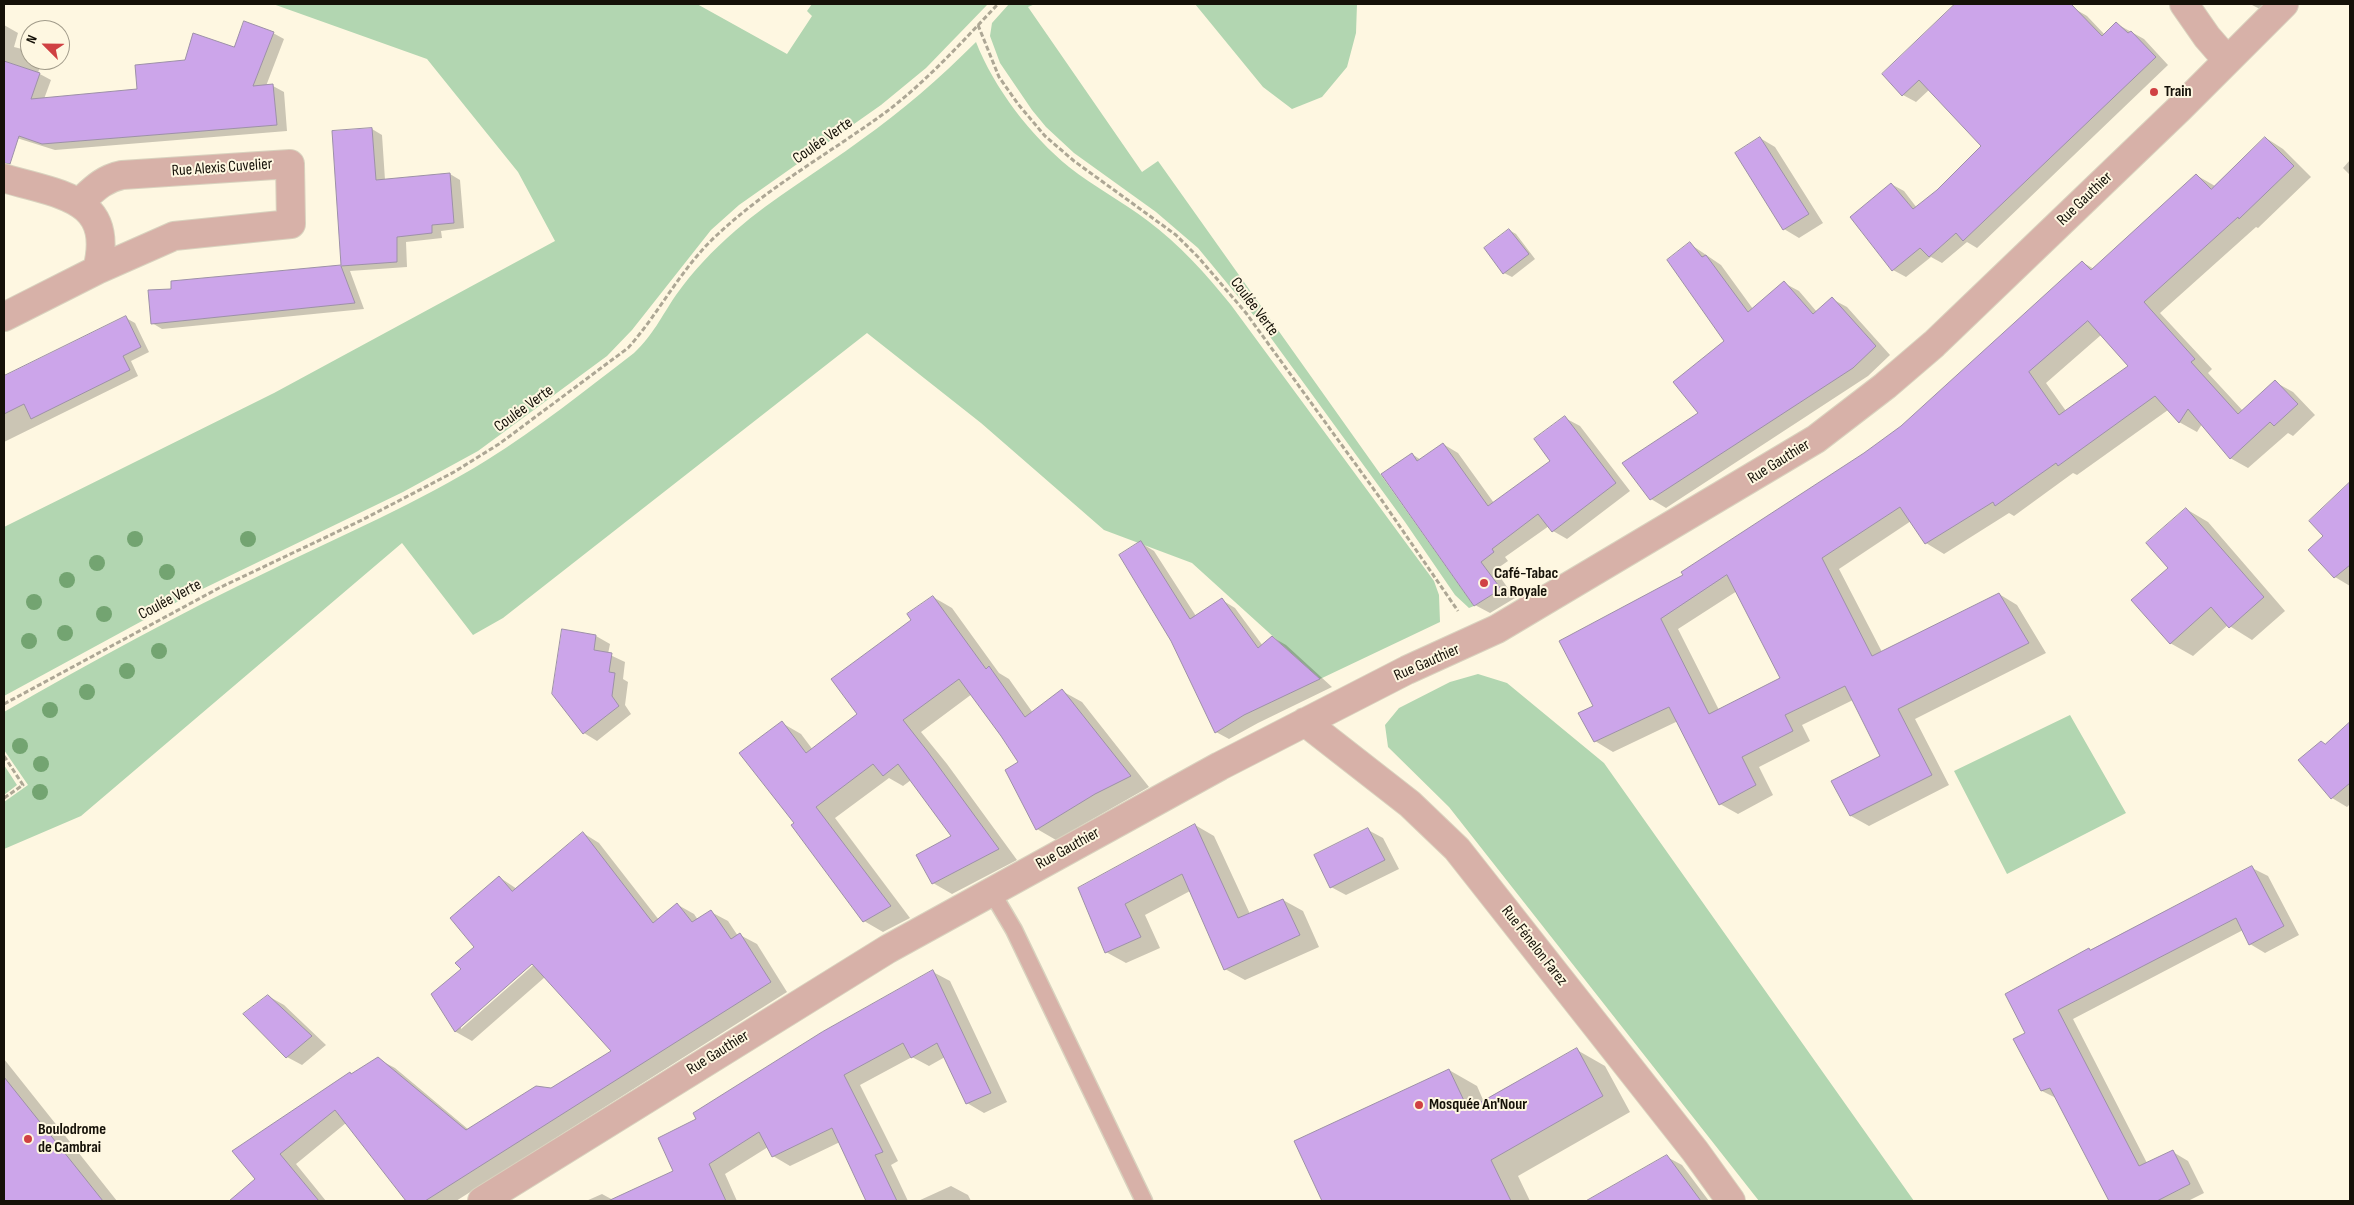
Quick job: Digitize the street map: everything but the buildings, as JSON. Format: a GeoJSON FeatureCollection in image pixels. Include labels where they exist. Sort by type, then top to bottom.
{"type":"FeatureCollection","features":[{"type":"Feature","properties":{"kind":"street"},"geometry":{"type":"LineString","coordinates":[[2184,4],[2207,37],[2227,60]]}},
{"type":"Feature","properties":{"kind":"street","name":"Rue Gauthier"},"geometry":{"type":"LineString","coordinates":[[482,1201],[845,974],[991,891],[1305,722],[1407,670],[1478,640],[1782,461],[1855,410],[1934,344],[2180,108],[2284,4]]}},
{"type":"Feature","properties":{"kind":"street","name":"Rue Alexis Cuvelier"},"geometry":{"type":"LineString","coordinates":[[4,317],[97,270],[174,236],[292,224],[290,164],[122,175],[109,178],[98,184],[80,202]]}},
{"type":"Feature","properties":{"kind":"street"},"geometry":{"type":"LineString","coordinates":[[4,178],[80,202],[91,211],[101,233],[102,245],[97,270]]}},
{"type":"Feature","properties":{"kind":"street","name":"Rue Fénelon Farez"},"geometry":{"type":"LineString","coordinates":[[1305,722],[1410,804],[1457,850],[1682,1135],[1731,1201]]}},
{"type":"Feature","properties":{"kind":"lane"},"geometry":{"type":"LineString","coordinates":[[991,891],[1014,930],[1144,1201]]}},
{"type":"Feature","properties":{"kind":"path","name":"Coulée Verte"},"geometry":{"type":"LineString","coordinates":[[4,704],[219,588],[411,495],[454,472],[499,444],[628,348],[645,328],[662,300],[684,272],[717,235],[762,198],[887,111],[933,71],[998,4]]}},
{"type":"Feature","properties":{"kind":"path","name":"Coulée Verte"},"geometry":{"type":"LineString","coordinates":[[978,24],[999,77],[1018,104],[1045,136],[1074,161],[1176,235],[1199,258],[1246,313],[1382,502],[1478,640]]}},
{"type":"Feature","properties":{"kind":"path"},"geometry":{"type":"LineString","coordinates":[[4,756],[23,785],[4,798]]}},
{"type":"Feature","properties":{"kind":"green space"},"geometry":{"type":"Polygon","coordinates":[[[273,4],[697,4],[787,54],[812,16],[807,11],[812,4],[988,4],[926,68],[881,105],[739,205],[711,230],[632,330],[607,356],[478,451],[403,492],[188,596],[4,696],[4,527],[274,393],[555,241],[518,172],[427,59],[273,4]]]}},
{"type":"Feature","properties":{"kind":"green space"},"geometry":{"type":"Polygon","coordinates":[[[1009,4],[1035,4],[1028,7],[1142,172],[1158,161],[1474,606],[1469,608],[1455,595],[1405,522],[1260,323],[1198,248],[1156,212],[1074,153],[1046,127],[1032,110],[1000,63],[990,36],[992,23],[1009,4]]]}},
{"type":"Feature","properties":{"kind":"green space"},"geometry":{"type":"Polygon","coordinates":[[[1195,4],[1357,4],[1356,33],[1347,67],[1322,97],[1292,109],[1263,87],[1195,4]]]}},
{"type":"Feature","properties":{"kind":"green space"},"geometry":{"type":"Polygon","coordinates":[[[976,42],[1003,94],[1041,141],[1069,167],[1171,239],[1231,305],[1434,581],[1439,595],[1440,622],[1320,679],[1192,563],[1104,530],[981,423],[867,333],[503,618],[473,635],[402,543],[81,816],[4,849],[4,802],[28,785],[4,750],[4,712],[103,656],[203,603],[380,518],[461,476],[524,435],[634,353],[652,332],[689,278],[711,253],[735,231],[765,207],[891,118],[935,81],[976,42]]]}},
{"type":"Feature","properties":{"kind":"green space"},"geometry":{"type":"Polygon","coordinates":[[[1478,674],[1507,683],[1604,763],[1914,1201],[1759,1201],[1449,807],[1388,747],[1385,725],[1399,708],[1450,682],[1478,674]]]}},
{"type":"Feature","properties":{"kind":"green space"},"geometry":{"type":"Polygon","coordinates":[[[2070,715],[2126,813],[2007,874],[1954,771],[2070,715]]]}},
{"type":"Feature","properties":{"kind":"green space"},"geometry":{"type":"Polygon","coordinates":[[[4,765],[17,785],[4,795],[4,765]]]}},
{"type":"Feature","properties":{"kind":"place","name":"Train"},"geometry":{"type":"Point","coordinates":[2154,92]}},
{"type":"Feature","properties":{"kind":"place","name":"Café-Tabac La Royale"},"geometry":{"type":"Point","coordinates":[1484,583]}},
{"type":"Feature","properties":{"kind":"place","name":"Mosquée An'Nour"},"geometry":{"type":"Point","coordinates":[1419,1105]}},
{"type":"Feature","properties":{"kind":"place","name":"Boulodrome de Cambrai"},"geometry":{"type":"Point","coordinates":[28,1139]}}]}
